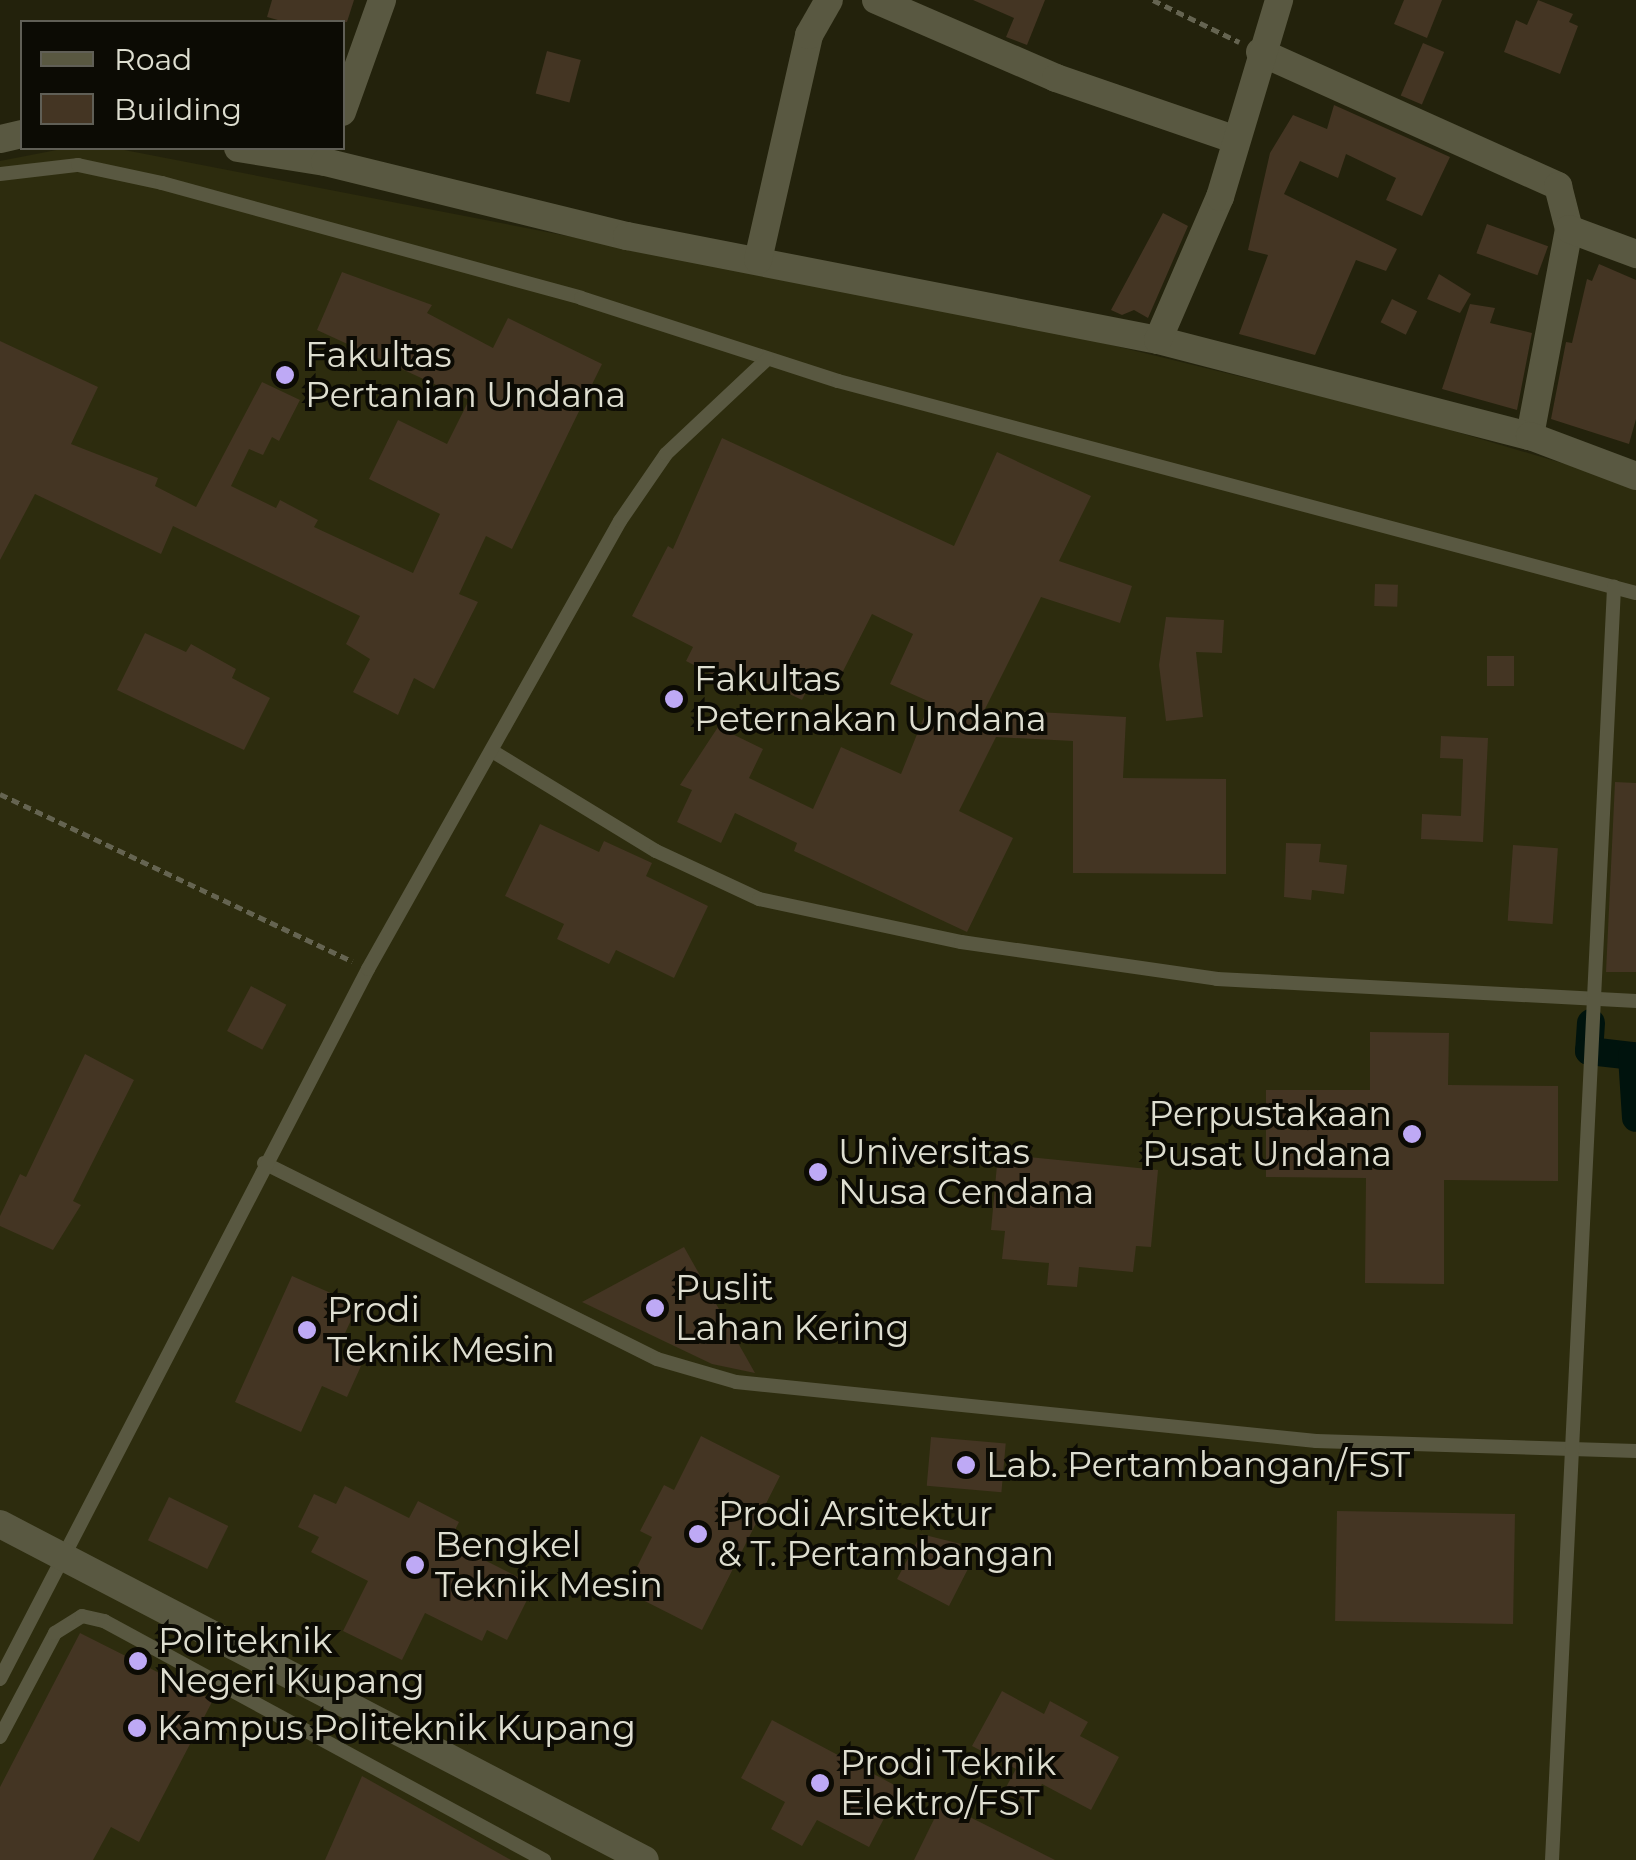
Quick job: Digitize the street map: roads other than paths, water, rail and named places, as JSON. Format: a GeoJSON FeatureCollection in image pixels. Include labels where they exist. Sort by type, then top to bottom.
{"type":"FeatureCollection","features":[{"type":"Feature","properties":{"kind":"street"},"geometry":{"type":"LineString","coordinates":[[345,104],[382,0]]}},
{"type":"Feature","properties":{"kind":"street"},"geometry":{"type":"LineString","coordinates":[[758,260],[809,35],[829,0]]}},
{"type":"Feature","properties":{"kind":"street"},"geometry":{"type":"LineString","coordinates":[[876,0],[1056,78],[1236,140]]}},
{"type":"Feature","properties":{"kind":"street"},"geometry":{"type":"LineString","coordinates":[[1158,340],[1220,197],[1260,52],[1280,0]]}},
{"type":"Feature","properties":{"kind":"street"},"geometry":{"type":"LineString","coordinates":[[1260,52],[1550,182],[1562,194],[1569,229],[1530,436]]}},
{"type":"Feature","properties":{"kind":"street"},"geometry":{"type":"LineString","coordinates":[[264,150],[328,155],[627,236],[1158,340],[1530,436],[1636,476]]}},
{"type":"Feature","properties":{"kind":"street"},"geometry":{"type":"LineString","coordinates":[[1569,229],[1636,254]]}},
{"type":"Feature","properties":{"kind":"street"},"geometry":{"type":"LineString","coordinates":[[0,1524],[58,1560],[645,1860]]}},
{"type":"Feature","properties":{"kind":"lane"},"geometry":{"type":"LineString","coordinates":[[0,174],[53,164],[112,171],[400,246],[767,359],[1636,593]]}},
{"type":"Feature","properties":{"kind":"lane"},"geometry":{"type":"LineString","coordinates":[[0,1679],[58,1560],[368,968],[620,521],[666,454],[767,359]]}},
{"type":"Feature","properties":{"kind":"lane"},"geometry":{"type":"LineString","coordinates":[[1552,1860],[1614,586]]}},
{"type":"Feature","properties":{"kind":"lane"},"geometry":{"type":"LineString","coordinates":[[492,751],[656,851],[759,899],[961,942],[1217,980],[1636,1001]]}},
{"type":"Feature","properties":{"kind":"lane"},"geometry":{"type":"LineString","coordinates":[[264,1163],[656,1359],[736,1382],[1316,1442],[1636,1451]]}},
{"type":"Feature","properties":{"kind":"lane"},"geometry":{"type":"LineString","coordinates":[[0,1737],[54,1633],[82,1616],[104,1622],[544,1860]]}},
{"type":"Feature","properties":{"kind":"waterway"},"geometry":{"type":"LineString","coordinates":[[1591,1023],[1589,1051],[1632,1056],[1636,1118]]}},
{"type":"Feature","properties":{"kind":"place","name":"Fakultas Pertanian Undana"},"geometry":{"type":"Point","coordinates":[285,375]}},
{"type":"Feature","properties":{"kind":"place","name":"Fakultas Peternakan Undana"},"geometry":{"type":"Point","coordinates":[674,699]}},
{"type":"Feature","properties":{"kind":"place","name":"Perpustakaan Pusat Undana"},"geometry":{"type":"Point","coordinates":[1412,1134]}},
{"type":"Feature","properties":{"kind":"place","name":"Universitas Nusa Cendana"},"geometry":{"type":"Point","coordinates":[818,1172]}},
{"type":"Feature","properties":{"kind":"place","name":"Puslit Lahan Kering"},"geometry":{"type":"Point","coordinates":[655,1308]}},
{"type":"Feature","properties":{"kind":"place","name":"Prodi Teknik Mesin"},"geometry":{"type":"Point","coordinates":[307,1330]}},
{"type":"Feature","properties":{"kind":"place","name":"Lab. Pertambangan/FST"},"geometry":{"type":"Point","coordinates":[966,1465]}},
{"type":"Feature","properties":{"kind":"place","name":"Prodi Arsitektur & T. Pertambangan"},"geometry":{"type":"Point","coordinates":[698,1534]}},
{"type":"Feature","properties":{"kind":"place","name":"Bengkel Teknik Mesin"},"geometry":{"type":"Point","coordinates":[415,1565]}},
{"type":"Feature","properties":{"kind":"place","name":"Politeknik Negeri Kupang"},"geometry":{"type":"Point","coordinates":[138,1661]}},
{"type":"Feature","properties":{"kind":"place","name":"Kampus Politeknik Kupang"},"geometry":{"type":"Point","coordinates":[137,1728]}},
{"type":"Feature","properties":{"kind":"place","name":"Prodi Teknik Elektro/FST"},"geometry":{"type":"Point","coordinates":[820,1783]}}]}
